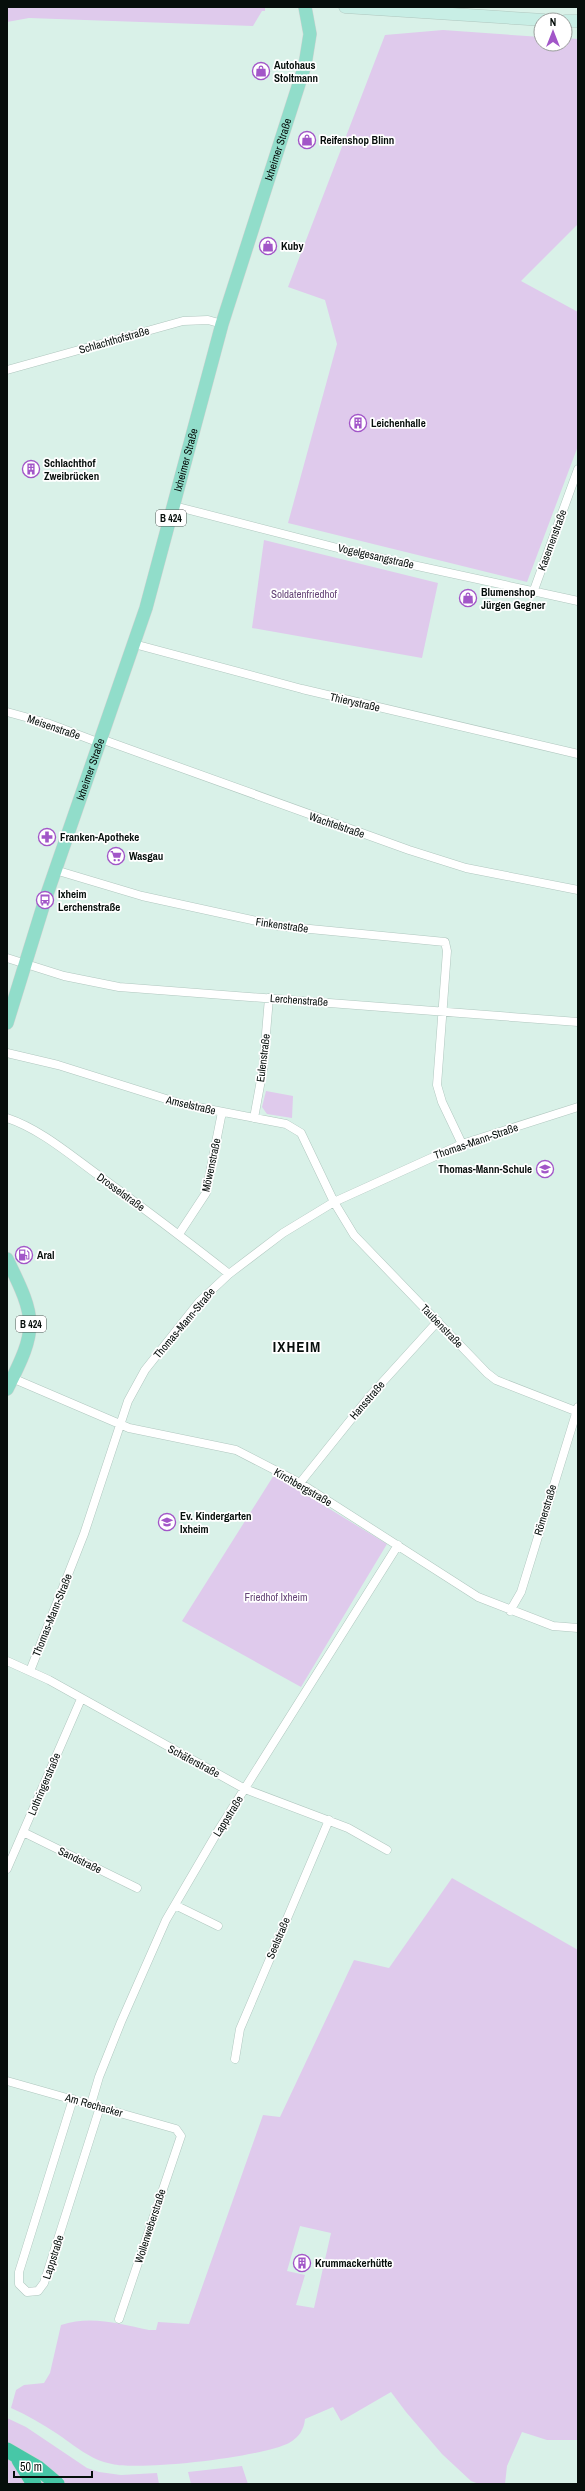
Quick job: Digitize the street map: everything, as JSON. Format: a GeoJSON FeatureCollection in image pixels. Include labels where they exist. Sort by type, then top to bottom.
{"type":"FeatureCollection","features":[{"type":"Feature","properties":{"kind":"highway"},"geometry":{"type":"LineString","coordinates":[[7,2450],[25,2467],[34,2484]]}},
{"type":"Feature","properties":{"kind":"highway"},"geometry":{"type":"LineString","coordinates":[[7,2450],[38,2468],[57,2484]]}},
{"type":"Feature","properties":{"kind":"main road","name":"Ixheimer Straße"},"geometry":{"type":"LineString","coordinates":[[7,1023],[24,964],[55,870],[134,644],[174,506],[222,324],[305,65],[310,34],[305,7]]}},
{"type":"Feature","properties":{"kind":"main road"},"geometry":{"type":"LineString","coordinates":[[345,7],[533,19]]}},
{"type":"Feature","properties":{"kind":"main road","name":"B 424"},"geometry":{"type":"LineString","coordinates":[[7,1259],[26,1300],[31,1325],[26,1348],[10,1384]]}},
{"type":"Feature","properties":{"kind":"street","name":"Schlachthofstraße"},"geometry":{"type":"LineString","coordinates":[[7,370],[183,321],[208,320],[222,324]]}},
{"type":"Feature","properties":{"kind":"street","name":"Kasernenstraße"},"geometry":{"type":"LineString","coordinates":[[534,590],[578,468]]}},
{"type":"Feature","properties":{"kind":"street","name":"Vogelgesangstraße"},"geometry":{"type":"LineString","coordinates":[[174,506],[353,552],[534,590],[578,601]]}},
{"type":"Feature","properties":{"kind":"street","name":"Thierystraße"},"geometry":{"type":"LineString","coordinates":[[134,644],[302,689],[578,754]]}},
{"type":"Feature","properties":{"kind":"street","name":"Meisenstraße"},"geometry":{"type":"LineString","coordinates":[[7,712],[101,741]]}},
{"type":"Feature","properties":{"kind":"street","name":"Wachtelstraße"},"geometry":{"type":"LineString","coordinates":[[101,741],[409,850],[466,868],[578,890]]}},
{"type":"Feature","properties":{"kind":"street","name":"Finkenstraße"},"geometry":{"type":"LineString","coordinates":[[55,870],[150,898],[279,926],[442,940],[445,942],[447,951],[443,1011]]}},
{"type":"Feature","properties":{"kind":"street","name":"Lerchenstraße"},"geometry":{"type":"LineString","coordinates":[[7,958],[88,983],[119,987],[578,1022]]}},
{"type":"Feature","properties":{"kind":"street","name":"Eulenstraße"},"geometry":{"type":"LineString","coordinates":[[254,1118],[263,1069],[269,998]]}},
{"type":"Feature","properties":{"kind":"street"},"geometry":{"type":"LineString","coordinates":[[443,1011],[437,1085],[442,1102],[462,1144]]}},
{"type":"Feature","properties":{"kind":"street","name":"Amselstraße"},"geometry":{"type":"LineString","coordinates":[[7,1053],[58,1065],[167,1100],[295,1127],[301,1133],[334,1202]]}},
{"type":"Feature","properties":{"kind":"street","name":"Thomas-Mann-Straße"},"geometry":{"type":"LineString","coordinates":[[30,1671],[84,1534],[119,1424],[136,1384],[145,1370],[199,1302],[229,1274],[283,1233],[334,1202],[462,1144],[578,1107]]}},
{"type":"Feature","properties":{"kind":"street","name":"Möwenstraße"},"geometry":{"type":"LineString","coordinates":[[179,1234],[206,1193],[222,1112]]}},
{"type":"Feature","properties":{"kind":"street","name":"Drosselstraße"},"geometry":{"type":"LineString","coordinates":[[7,1118],[36,1132],[179,1234],[229,1274]]}},
{"type":"Feature","properties":{"kind":"street","name":"Taubenstraße"},"geometry":{"type":"LineString","coordinates":[[334,1202],[354,1235],[487,1373],[496,1380],[577,1410]]}},
{"type":"Feature","properties":{"kind":"street","name":"Hansstraße"},"geometry":{"type":"LineString","coordinates":[[300,1483],[369,1397],[438,1321]]}},
{"type":"Feature","properties":{"kind":"street","name":"Kirchbergstraße"},"geometry":{"type":"LineString","coordinates":[[10,1384],[119,1424],[236,1450],[300,1483],[472,1594],[510,1611],[553,1626],[578,1628]]}},
{"type":"Feature","properties":{"kind":"street","name":"Römerstraße"},"geometry":{"type":"LineString","coordinates":[[510,1611],[521,1592],[577,1410]]}},
{"type":"Feature","properties":{"kind":"street","name":"Lappstraße"},"geometry":{"type":"LineString","coordinates":[[91,2104],[99,2077],[121,2022],[166,1920],[245,1788],[398,1545]]}},
{"type":"Feature","properties":{"kind":"street","name":"Schäferstraße"},"geometry":{"type":"LineString","coordinates":[[7,1661],[30,1671],[245,1788],[329,1820],[360,1834],[387,1850]]}},
{"type":"Feature","properties":{"kind":"street","name":"Lothringerstraße"},"geometry":{"type":"LineString","coordinates":[[7,1869],[80,1699]]}},
{"type":"Feature","properties":{"kind":"street","name":"Seelstraße"},"geometry":{"type":"LineString","coordinates":[[235,2059],[240,2029],[329,1820]]}},
{"type":"Feature","properties":{"kind":"street","name":"Sandstraße"},"geometry":{"type":"LineString","coordinates":[[23,1832],[137,1888]]}},
{"type":"Feature","properties":{"kind":"street"},"geometry":{"type":"LineString","coordinates":[[175,1905],[218,1926]]}},
{"type":"Feature","properties":{"kind":"street","name":"Am Rechacker"},"geometry":{"type":"LineString","coordinates":[[7,2081],[176,2129],[180,2132]]}},
{"type":"Feature","properties":{"kind":"street","name":"Lappstraße"},"geometry":{"type":"LineString","coordinates":[[73,2099],[19,2272],[19,2284],[27,2292],[38,2291],[44,2283],[100,2107]]}},
{"type":"Feature","properties":{"kind":"street","name":"Wollenweberstraße"},"geometry":{"type":"LineString","coordinates":[[119,2319],[181,2136],[180,2132]]}},
{"type":"Feature","properties":{"kind":"green space"},"geometry":{"type":"Polygon","coordinates":[[[7,7],[265,7],[265,11],[262,11],[253,26],[29,18],[7,22],[7,7]]]}},
{"type":"Feature","properties":{"kind":"green space"},"geometry":{"type":"Polygon","coordinates":[[[443,30],[533,36],[533,52],[573,52],[573,39],[578,39],[578,224],[521,281],[578,312],[578,446],[527,582],[288,523],[337,344],[325,300],[288,287],[385,35],[443,30]]]}},
{"type":"Feature","properties":{"kind":"green space","name":"Soldatenfriedhof"},"geometry":{"type":"Polygon","coordinates":[[[264,540],[438,583],[422,658],[252,628],[264,540]]]}},
{"type":"Feature","properties":{"kind":"green space"},"geometry":{"type":"Polygon","coordinates":[[[266,1091],[293,1096],[292,1118],[267,1114],[262,1107],[266,1091]]]}},
{"type":"Feature","properties":{"kind":"green space","name":"Friedhof Ixheim"},"geometry":{"type":"Polygon","coordinates":[[[274,1475],[387,1544],[301,1687],[182,1621],[274,1475]]]}},
{"type":"Feature","properties":{"kind":"green space"},"geometry":{"type":"Polygon","coordinates":[[[452,1878],[578,1950],[578,2440],[547,2440],[522,2432],[507,2466],[505,2484],[479,2484],[471,2481],[442,2454],[391,2392],[341,2421],[333,2407],[305,2419],[302,2430],[296,2438],[289,2443],[275,2448],[229,2458],[174,2464],[127,2466],[104,2462],[89,2456],[40,2423],[11,2408],[16,2390],[24,2385],[44,2383],[50,2373],[61,2325],[72,2322],[94,2321],[156,2330],[158,2322],[189,2324],[263,2115],[280,2117],[354,1960],[389,1968],[452,1878]],[[300,2226],[287,2271],[305,2275],[296,2305],[314,2308],[331,2233],[300,2226]]]}},
{"type":"Feature","properties":{"kind":"green space"},"geometry":{"type":"Polygon","coordinates":[[[7,2418],[26,2427],[87,2468],[99,2472],[121,2475],[157,2473],[159,2484],[7,2484],[7,2418]]]}},
{"type":"Feature","properties":{"kind":"green space"},"geometry":{"type":"Polygon","coordinates":[[[242,2466],[248,2484],[191,2484],[188,2472],[242,2466]]]}},
{"type":"Feature","properties":{"kind":"place","name":"Autohaus Stoltmann"},"geometry":{"type":"Point","coordinates":[261,71]}},
{"type":"Feature","properties":{"kind":"place","name":"Reifenshop Blinn"},"geometry":{"type":"Point","coordinates":[307,140]}},
{"type":"Feature","properties":{"kind":"place","name":"Kuby"},"geometry":{"type":"Point","coordinates":[268,246]}},
{"type":"Feature","properties":{"kind":"place","name":"Leichenhalle"},"geometry":{"type":"Point","coordinates":[358,423]}},
{"type":"Feature","properties":{"kind":"place","name":"Schlachthof Zweibrücken"},"geometry":{"type":"Point","coordinates":[31,469]}},
{"type":"Feature","properties":{"kind":"place","name":"Blumenshop Jürgen Gegner"},"geometry":{"type":"Point","coordinates":[468,598]}},
{"type":"Feature","properties":{"kind":"place","name":"Franken-Apotheke"},"geometry":{"type":"Point","coordinates":[47,837]}},
{"type":"Feature","properties":{"kind":"place","name":"Wasgau"},"geometry":{"type":"Point","coordinates":[116,856]}},
{"type":"Feature","properties":{"kind":"place","name":"Ixheim Lerchenstraße"},"geometry":{"type":"Point","coordinates":[45,900]}},
{"type":"Feature","properties":{"kind":"place","name":"Thomas-Mann-Schule"},"geometry":{"type":"Point","coordinates":[545,1169]}},
{"type":"Feature","properties":{"kind":"place","name":"Aral"},"geometry":{"type":"Point","coordinates":[24,1255]}},
{"type":"Feature","properties":{"kind":"place","name":"Ev. Kindergarten Ixheim"},"geometry":{"type":"Point","coordinates":[167,1522]}},
{"type":"Feature","properties":{"kind":"place","name":"Krummackerhütte"},"geometry":{"type":"Point","coordinates":[302,2263]}},
{"type":"Feature","properties":{"kind":"district","name":"IXHEIM"},"geometry":{"type":"Point","coordinates":[297,1346]}}]}
